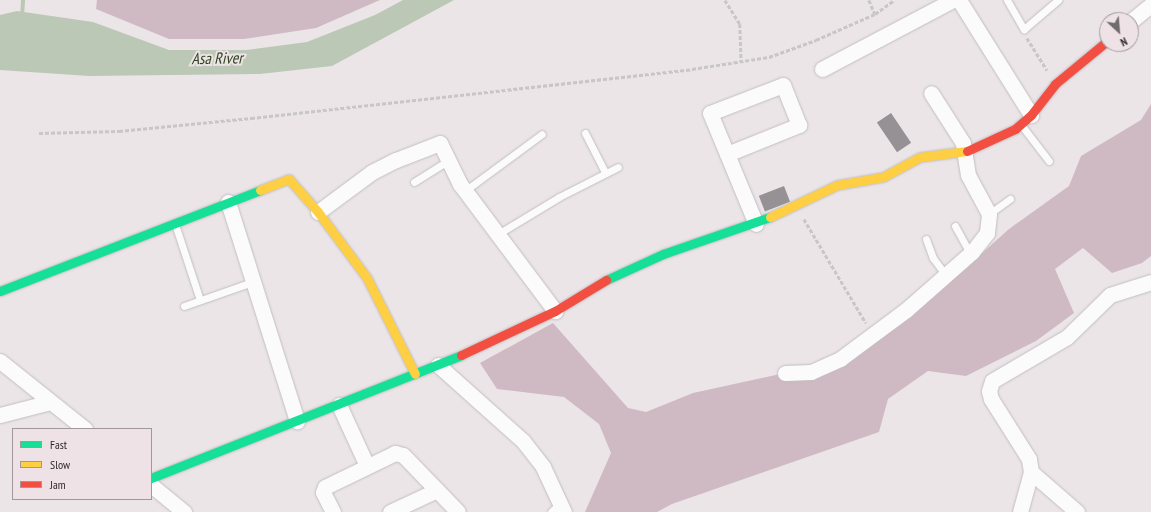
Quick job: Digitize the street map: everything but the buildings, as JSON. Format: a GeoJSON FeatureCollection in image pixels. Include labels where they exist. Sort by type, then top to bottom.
{"type":"FeatureCollection","features":[{"type":"Feature","properties":{"kind":"street"},"geometry":{"type":"LineString","coordinates":[[822,68],[953,0]]}},
{"type":"Feature","properties":{"kind":"street"},"geometry":{"type":"LineString","coordinates":[[959,0],[1026,119]]}},
{"type":"Feature","properties":{"kind":"street"},"geometry":{"type":"LineString","coordinates":[[1139,15],[1151,5]]}},
{"type":"Feature","properties":{"kind":"street"},"geometry":{"type":"LineString","coordinates":[[152,478],[438,365],[555,311],[596,285],[663,254],[756,224],[837,185],[883,177],[920,157],[965,152],[1026,119],[1055,84],[1099,48]]}},
{"type":"Feature","properties":{"kind":"street"},"geometry":{"type":"LineString","coordinates":[[727,154],[799,125],[783,85],[710,113],[756,224]]}},
{"type":"Feature","properties":{"kind":"street"},"geometry":{"type":"LineString","coordinates":[[785,373],[811,372],[840,358],[874,336],[946,275],[970,253],[987,234],[989,214],[968,175],[963,143],[931,93]]}},
{"type":"Feature","properties":{"kind":"street"},"geometry":{"type":"LineString","coordinates":[[318,212],[372,172],[396,160],[440,143],[448,161],[466,190],[555,311]]}},
{"type":"Feature","properties":{"kind":"street"},"geometry":{"type":"LineString","coordinates":[[0,291],[174,222],[289,179],[318,212],[367,278],[415,374]]}},
{"type":"Feature","properties":{"kind":"street"},"geometry":{"type":"LineString","coordinates":[[228,202],[297,421]]}},
{"type":"Feature","properties":{"kind":"street"},"geometry":{"type":"LineString","coordinates":[[1077,512],[1031,472],[1021,444],[991,399],[989,390],[992,381],[1067,338],[1110,295],[1151,282]]}},
{"type":"Feature","properties":{"kind":"street"},"geometry":{"type":"LineString","coordinates":[[0,361],[84,428]]}},
{"type":"Feature","properties":{"kind":"street"},"geometry":{"type":"LineString","coordinates":[[438,365],[523,441],[543,467],[558,509]]}},
{"type":"Feature","properties":{"kind":"street"},"geometry":{"type":"LineString","coordinates":[[0,415],[50,402]]}},
{"type":"Feature","properties":{"kind":"street"},"geometry":{"type":"LineString","coordinates":[[339,405],[367,466]]}},
{"type":"Feature","properties":{"kind":"street"},"geometry":{"type":"LineString","coordinates":[[333,512],[323,492],[325,486],[395,453],[403,455],[458,512]]}},
{"type":"Feature","properties":{"kind":"street"},"geometry":{"type":"LineString","coordinates":[[1020,512],[1031,472]]}},
{"type":"Feature","properties":{"kind":"street"},"geometry":{"type":"LineString","coordinates":[[152,486],[184,512]]}},
{"type":"Feature","properties":{"kind":"street"},"geometry":{"type":"LineString","coordinates":[[390,512],[436,490]]}},
{"type":"Feature","properties":{"kind":"lane"},"geometry":{"type":"LineString","coordinates":[[1007,0],[1024,29],[1058,0]]}},
{"type":"Feature","properties":{"kind":"lane"},"geometry":{"type":"LineString","coordinates":[[1026,119],[1049,161]]}},
{"type":"Feature","properties":{"kind":"lane"},"geometry":{"type":"LineString","coordinates":[[585,133],[605,172]]}},
{"type":"Feature","properties":{"kind":"lane"},"geometry":{"type":"LineString","coordinates":[[466,190],[542,134]]}},
{"type":"Feature","properties":{"kind":"lane"},"geometry":{"type":"LineString","coordinates":[[414,182],[448,161]]}},
{"type":"Feature","properties":{"kind":"lane"},"geometry":{"type":"LineString","coordinates":[[498,234],[605,172],[618,167]]}},
{"type":"Feature","properties":{"kind":"lane"},"geometry":{"type":"LineString","coordinates":[[989,214],[1010,199]]}},
{"type":"Feature","properties":{"kind":"lane"},"geometry":{"type":"LineString","coordinates":[[174,222],[200,300]]}},
{"type":"Feature","properties":{"kind":"lane"},"geometry":{"type":"LineString","coordinates":[[955,226],[970,253]]}},
{"type":"Feature","properties":{"kind":"lane"},"geometry":{"type":"LineString","coordinates":[[926,240],[934,258],[946,275]]}},
{"type":"Feature","properties":{"kind":"lane"},"geometry":{"type":"LineString","coordinates":[[184,306],[252,282]]}},
{"type":"Feature","properties":{"kind":"path"},"geometry":{"type":"LineString","coordinates":[[725,0],[740,24],[741,61]]}},
{"type":"Feature","properties":{"kind":"path"},"geometry":{"type":"LineString","coordinates":[[869,0],[875,14]]}},
{"type":"Feature","properties":{"kind":"path"},"geometry":{"type":"LineString","coordinates":[[39,133],[119,131],[251,118],[769,57],[816,40],[875,14],[894,0]]}},
{"type":"Feature","properties":{"kind":"path"},"geometry":{"type":"LineString","coordinates":[[1024,29],[1055,84]]}},
{"type":"Feature","properties":{"kind":"path"},"geometry":{"type":"LineString","coordinates":[[796,205],[874,336]]}},
{"type":"Feature","properties":{"kind":"shaded area"},"geometry":{"type":"Polygon","coordinates":[[[97,0],[380,0],[316,28],[244,39],[169,39],[96,9],[97,0]]]}},
{"type":"Feature","properties":{"kind":"shaded area"},"geometry":{"type":"Polygon","coordinates":[[[1151,104],[1151,256],[1142,263],[1112,273],[1083,248],[1055,269],[1074,313],[1036,341],[966,376],[928,371],[888,399],[879,432],[672,504],[657,512],[585,512],[611,453],[599,424],[564,397],[497,389],[480,363],[553,323],[628,408],[646,412],[693,393],[785,373],[811,372],[942,289],[1009,229],[1069,186],[1081,156],[1141,120],[1151,104]]]}},
{"type":"Feature","properties":{"kind":"water","name":"Asa River"},"geometry":{"type":"Polygon","coordinates":[[[403,0],[454,0],[332,66],[260,74],[89,76],[0,70],[0,15],[17,11],[93,22],[169,50],[246,50],[307,42],[375,15],[403,0]]]}},
{"type":"Feature","properties":{"kind":"waterway"},"geometry":{"type":"LineString","coordinates":[[22,16],[23,0]]}},
{"type":"Feature","properties":{"kind":"traffic: fast"},"geometry":{"type":"LineString","coordinates":[[0,291],[260,190]]}},
{"type":"Feature","properties":{"kind":"traffic: fast"},"geometry":{"type":"LineString","coordinates":[[606,280],[663,254],[770,217]]}},
{"type":"Feature","properties":{"kind":"traffic: fast"},"geometry":{"type":"LineString","coordinates":[[152,478],[461,355]]}},
{"type":"Feature","properties":{"kind":"traffic: slow"},"geometry":{"type":"LineString","coordinates":[[770,217],[837,185],[883,177],[920,157],[967,151]]}},
{"type":"Feature","properties":{"kind":"traffic: slow"},"geometry":{"type":"LineString","coordinates":[[260,190],[289,179],[318,212],[367,278],[415,374]]}},
{"type":"Feature","properties":{"kind":"traffic: jam"},"geometry":{"type":"LineString","coordinates":[[967,151],[1015,129],[1031,115],[1055,84],[1099,48]]}},
{"type":"Feature","properties":{"kind":"traffic: jam"},"geometry":{"type":"LineString","coordinates":[[461,355],[555,311],[606,280]]}}]}
